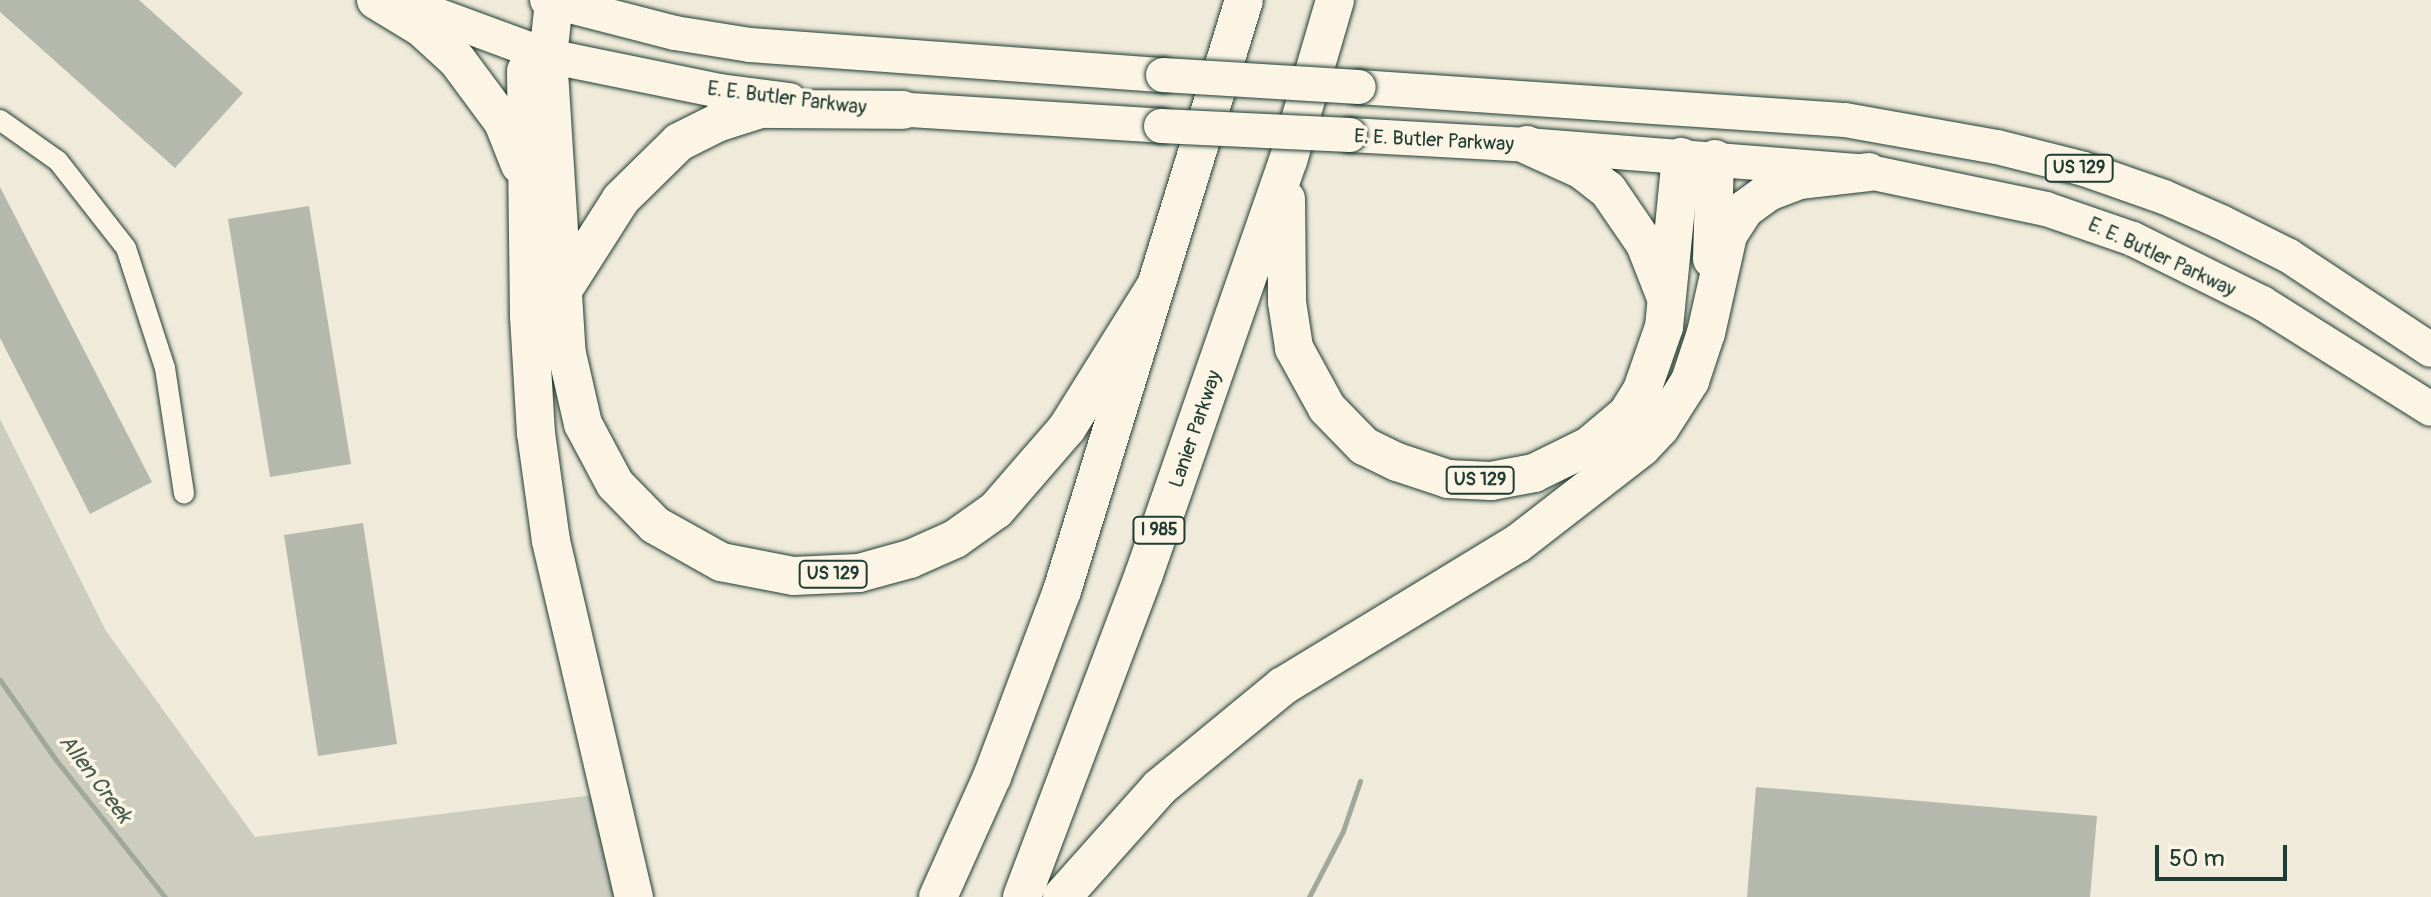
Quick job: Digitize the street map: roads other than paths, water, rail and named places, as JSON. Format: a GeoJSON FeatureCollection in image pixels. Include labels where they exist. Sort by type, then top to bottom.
{"type":"FeatureCollection","features":[{"type":"Feature","properties":{"kind":"highway"},"geometry":{"type":"LineString","coordinates":[[376,0],[422,28],[482,89],[518,152],[527,194]]}},
{"type":"Feature","properties":{"kind":"highway","name":"E. E. Butler Parkway"},"geometry":{"type":"LineString","coordinates":[[396,0],[537,52],[720,91],[903,110],[1527,145],[1869,172],[2015,201],[2133,239],[2262,303],[2431,409]]}},
{"type":"Feature","properties":{"kind":"highway"},"geometry":{"type":"LineString","coordinates":[[938,897],[992,777],[1062,591],[1244,0]]}},
{"type":"Feature","properties":{"kind":"highway","name":"Lanier Parkway"},"geometry":{"type":"LineString","coordinates":[[1022,897],[1144,574],[1288,161],[1335,0]]}},
{"type":"Feature","properties":{"kind":"highway"},"geometry":{"type":"LineString","coordinates":[[634,897],[551,541],[536,433],[527,194],[537,52],[547,1],[675,33],[750,45],[1163,75],[1702,108]]}},
{"type":"Feature","properties":{"kind":"highway"},"geometry":{"type":"LineString","coordinates":[[537,52],[565,287]]}},
{"type":"Feature","properties":{"kind":"highway","name":"US 129"},"geometry":{"type":"LineString","coordinates":[[1288,161],[1285,243],[1287,302],[1294,348],[1327,408],[1364,446],[1397,462],[1448,479],[1491,481],[1534,473],[1589,446],[1627,414],[1642,390],[1659,346],[1698,158],[1702,108],[1912,129],[2084,169],[2164,197],[2289,256],[2431,350]]}},
{"type":"Feature","properties":{"kind":"highway","name":"US 129"},"geometry":{"type":"LineString","coordinates":[[903,110],[761,109],[717,123],[679,142],[621,199],[565,287],[567,354],[583,424],[615,484],[655,525],[721,562],[793,576],[859,573],[910,559],[955,539],[996,510],[1067,428],[1155,287]]}},
{"type":"Feature","properties":{"kind":"highway"},"geometry":{"type":"LineString","coordinates":[[1527,145],[1582,170],[1608,190],[1645,244],[1667,299]]}},
{"type":"Feature","properties":{"kind":"highway"},"geometry":{"type":"LineString","coordinates":[[1698,158],[1712,306]]}},
{"type":"Feature","properties":{"kind":"highway"},"geometry":{"type":"LineString","coordinates":[[1062,897],[1160,787],[1283,686],[1517,544],[1642,447],[1660,428],[1690,381],[1728,235],[1745,209],[1768,192],[1799,180],[1869,172]]}},
{"type":"Feature","properties":{"kind":"street"},"geometry":{"type":"LineString","coordinates":[[0,120],[58,161],[126,248],[165,368],[184,494]]}},
{"type":"Feature","properties":{"kind":"waterway","name":"Allen Creek"},"geometry":{"type":"LineString","coordinates":[[0,680],[56,760],[165,897]]}},
{"type":"Feature","properties":{"kind":"waterway"},"geometry":{"type":"LineString","coordinates":[[1309,897],[1343,831],[1360,781]]}}]}
